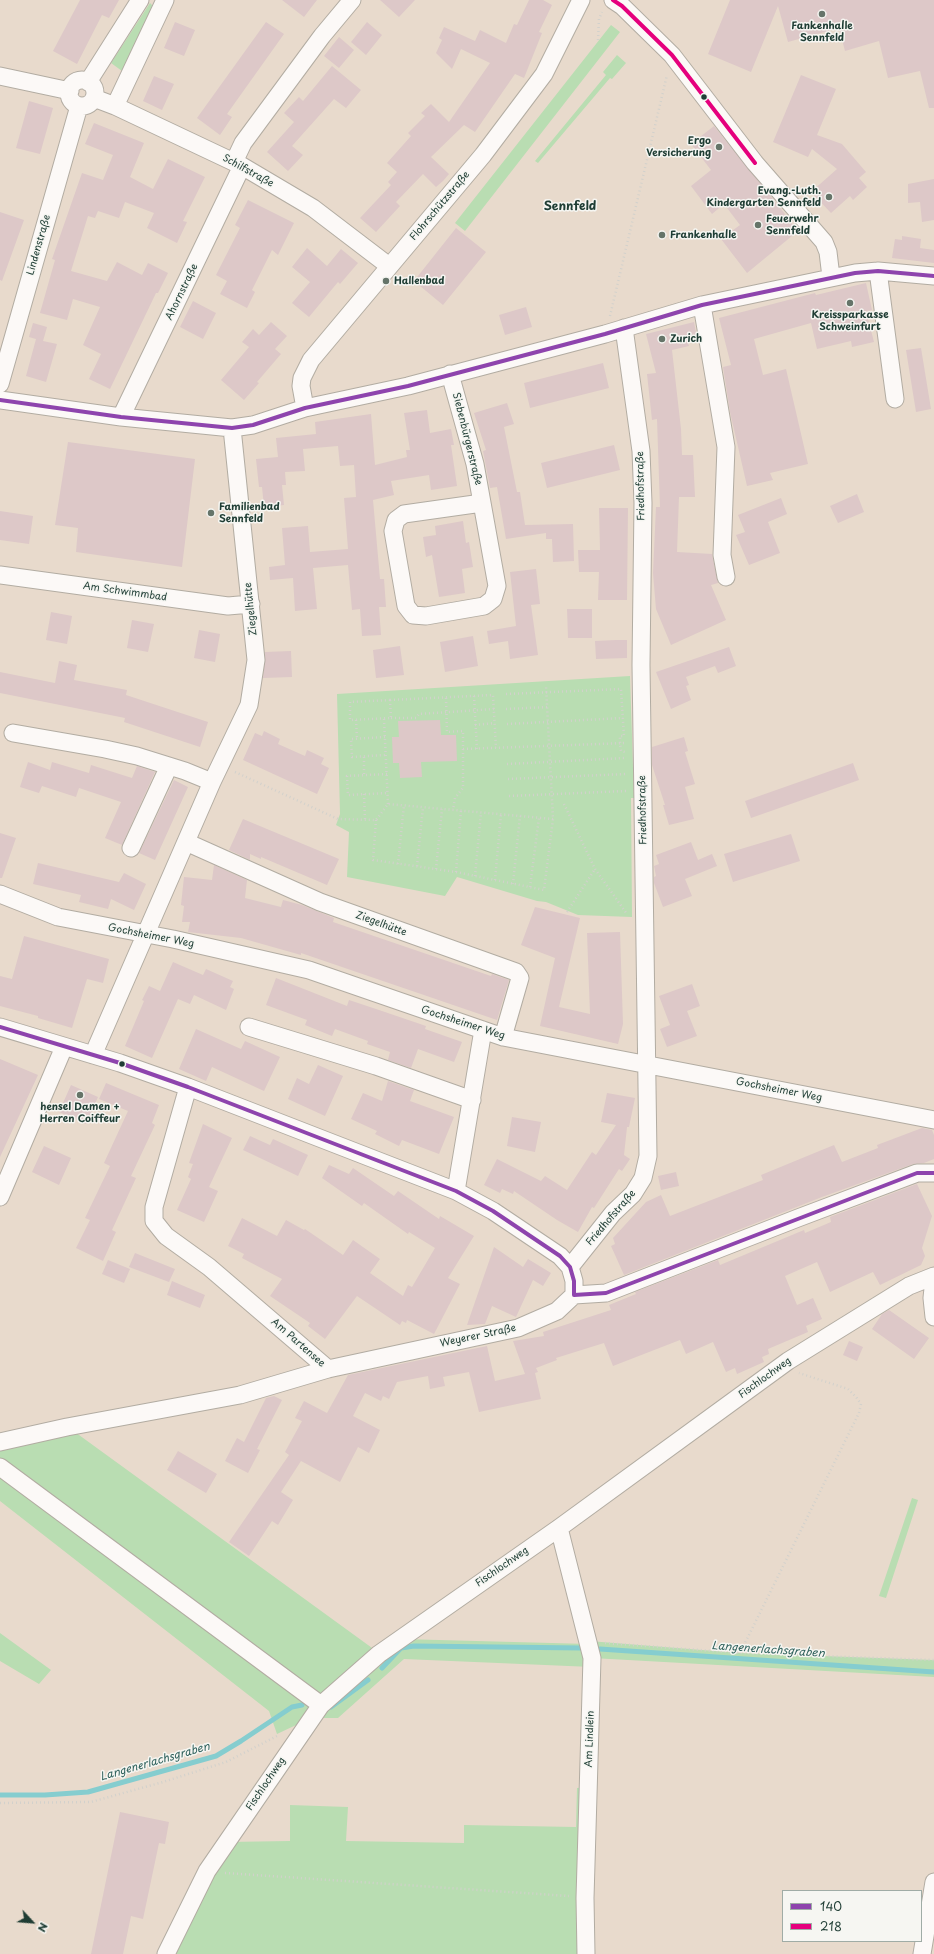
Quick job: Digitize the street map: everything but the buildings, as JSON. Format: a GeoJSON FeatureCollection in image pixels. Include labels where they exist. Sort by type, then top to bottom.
{"type":"FeatureCollection","features":[{"type":"Feature","properties":{"kind":"street"},"geometry":{"type":"LineString","coordinates":[[88,82],[140,0]]}},
{"type":"Feature","properties":{"kind":"street"},"geometry":{"type":"LineString","coordinates":[[115,106],[165,0]]}},
{"type":"Feature","properties":{"kind":"street","name":"Ahornstraße"},"geometry":{"type":"LineString","coordinates":[[121,417],[238,164],[247,136],[322,36],[352,0]]}},
{"type":"Feature","properties":{"kind":"street","name":"Flohrschützstraße"},"geometry":{"type":"LineString","coordinates":[[305,408],[301,386],[306,367],[483,155],[544,74],[581,0]]}},
{"type":"Feature","properties":{"kind":"street"},"geometry":{"type":"LineString","coordinates":[[609,3],[622,6],[672,55],[755,164],[824,242],[832,277]]}},
{"type":"Feature","properties":{"kind":"street"},"geometry":{"type":"LineString","coordinates":[[0,76],[70,91]]}},
{"type":"Feature","properties":{"kind":"street"},"geometry":{"type":"LineString","coordinates":[[80,81],[88,82],[94,88],[94,98],[85,106],[79,106],[73,103],[70,97],[70,91],[75,83],[80,81]]}},
{"type":"Feature","properties":{"kind":"street","name":"Schilfstraße"},"geometry":{"type":"LineString","coordinates":[[94,98],[115,106],[238,164],[313,208],[389,266]]}},
{"type":"Feature","properties":{"kind":"street","name":"Lindenstraße"},"geometry":{"type":"LineString","coordinates":[[0,384],[79,106]]}},
{"type":"Feature","properties":{"kind":"street"},"geometry":{"type":"LineString","coordinates":[[878,271],[895,399]]}},
{"type":"Feature","properties":{"kind":"street"},"geometry":{"type":"LineString","coordinates":[[0,400],[121,417],[232,428],[253,425],[305,408],[450,374],[606,334],[702,305],[832,277],[878,271],[934,276]]}},
{"type":"Feature","properties":{"kind":"street"},"geometry":{"type":"LineString","coordinates":[[702,305],[726,447],[722,555],[726,576]]}},
{"type":"Feature","properties":{"kind":"street","name":"Friedhofstraße"},"geometry":{"type":"LineString","coordinates":[[570,1267],[613,1213],[633,1194],[643,1178],[648,1156],[648,1065],[641,665],[643,503],[641,451],[624,328]]}},
{"type":"Feature","properties":{"kind":"street","name":"Siebenbürgerstraße"},"geometry":{"type":"LineString","coordinates":[[450,374],[475,464],[497,586],[494,599],[484,606],[426,616],[413,615],[406,606],[394,539],[393,531],[396,520],[404,514],[482,503]]}},
{"type":"Feature","properties":{"kind":"street","name":"Ziegelhütte"},"geometry":{"type":"LineString","coordinates":[[93,1055],[212,782],[249,705],[256,660],[232,428]]}},
{"type":"Feature","properties":{"kind":"street","name":"Am Schwimmbad"},"geometry":{"type":"LineString","coordinates":[[0,575],[228,606],[251,604]]}},
{"type":"Feature","properties":{"kind":"street"},"geometry":{"type":"LineString","coordinates":[[13,733],[105,749],[169,766],[212,782]]}},
{"type":"Feature","properties":{"kind":"street"},"geometry":{"type":"LineString","coordinates":[[131,848],[169,766]]}},
{"type":"Feature","properties":{"kind":"street","name":"Ziegelhütte"},"geometry":{"type":"LineString","coordinates":[[186,842],[320,902],[516,972],[520,978],[503,1037]]}},
{"type":"Feature","properties":{"kind":"street","name":"Gochsheimer Weg"},"geometry":{"type":"LineString","coordinates":[[0,894],[58,917],[145,933],[309,970],[503,1037],[934,1120]]}},
{"type":"Feature","properties":{"kind":"street"},"geometry":{"type":"LineString","coordinates":[[0,1027],[93,1055],[188,1087],[456,1191],[493,1211],[560,1256],[570,1267],[574,1281],[574,1295],[606,1293],[917,1173],[934,1173]]}},
{"type":"Feature","properties":{"kind":"street"},"geometry":{"type":"LineString","coordinates":[[249,1027],[376,1066],[472,1100]]}},
{"type":"Feature","properties":{"kind":"street"},"geometry":{"type":"LineString","coordinates":[[456,1191],[484,1030]]}},
{"type":"Feature","properties":{"kind":"street"},"geometry":{"type":"LineString","coordinates":[[0,1197],[64,1047]]}},
{"type":"Feature","properties":{"kind":"street","name":"Am Partensee"},"geometry":{"type":"LineString","coordinates":[[188,1087],[154,1207],[154,1222],[166,1236],[209,1267],[328,1369]]}},
{"type":"Feature","properties":{"kind":"street","name":"Fischlochweg"},"geometry":{"type":"LineString","coordinates":[[166,1954],[207,1872],[321,1705],[380,1654],[559,1528],[788,1361],[909,1286],[934,1276]]}},
{"type":"Feature","properties":{"kind":"street"},"geometry":{"type":"LineString","coordinates":[[934,1279],[934,1318]]}},
{"type":"Feature","properties":{"kind":"street","name":"Weyerer Straße"},"geometry":{"type":"LineString","coordinates":[[328,1369],[518,1328],[557,1311],[574,1295]]}},
{"type":"Feature","properties":{"kind":"street","name":"Am Partensee"},"geometry":{"type":"LineString","coordinates":[[0,1442],[67,1426],[240,1395],[328,1369]]}},
{"type":"Feature","properties":{"kind":"street"},"geometry":{"type":"LineString","coordinates":[[0,1467],[321,1705]]}},
{"type":"Feature","properties":{"kind":"street","name":"Am Lindlein"},"geometry":{"type":"LineString","coordinates":[[559,1528],[589,1641],[592,1672],[585,1898],[586,1954]]}},
{"type":"Feature","properties":{"kind":"street"},"geometry":{"type":"LineString","coordinates":[[922,1954],[934,1882]]}},
{"type":"Feature","properties":{"kind":"path"},"geometry":{"type":"LineString","coordinates":[[598,40],[599,19],[609,3]]}},
{"type":"Feature","properties":{"kind":"path"},"geometry":{"type":"LineString","coordinates":[[606,334],[672,55]]}},
{"type":"Feature","properties":{"kind":"path"},"geometry":{"type":"LineString","coordinates":[[384,719],[388,804],[376,820],[373,860],[456,872],[544,890],[553,819],[546,686]]}},
{"type":"Feature","properties":{"kind":"path"},"geometry":{"type":"LineString","coordinates":[[506,694],[621,689],[624,736],[620,736],[622,743],[621,751],[624,751],[625,758],[626,780]]}},
{"type":"Feature","properties":{"kind":"path"},"geometry":{"type":"LineString","coordinates":[[474,696],[476,749]]}},
{"type":"Feature","properties":{"kind":"path"},"geometry":{"type":"LineString","coordinates":[[494,709],[419,714],[416,718],[350,720],[350,702],[493,696],[494,709],[495,723],[496,748]]}},
{"type":"Feature","properties":{"kind":"path"},"geometry":{"type":"LineString","coordinates":[[446,698],[447,732],[462,731],[463,788],[455,798],[453,810]]}},
{"type":"Feature","properties":{"kind":"path"},"geometry":{"type":"LineString","coordinates":[[390,700],[391,718]]}},
{"type":"Feature","properties":{"kind":"path"},"geometry":{"type":"LineString","coordinates":[[506,709],[548,707]]}},
{"type":"Feature","properties":{"kind":"path"},"geometry":{"type":"LineString","coordinates":[[507,724],[623,718]]}},
{"type":"Feature","properties":{"kind":"path"},"geometry":{"type":"LineString","coordinates":[[356,720],[357,738]]}},
{"type":"Feature","properties":{"kind":"path"},"geometry":{"type":"LineString","coordinates":[[475,724],[495,723]]}},
{"type":"Feature","properties":{"kind":"path"},"geometry":{"type":"LineString","coordinates":[[385,737],[351,739],[352,757],[386,755]]}},
{"type":"Feature","properties":{"kind":"path"},"geometry":{"type":"LineString","coordinates":[[463,749],[622,743]]}},
{"type":"Feature","properties":{"kind":"path"},"geometry":{"type":"LineString","coordinates":[[364,757],[364,775]]}},
{"type":"Feature","properties":{"kind":"path"},"geometry":{"type":"LineString","coordinates":[[507,764],[625,758]]}},
{"type":"Feature","properties":{"kind":"path"},"geometry":{"type":"LineString","coordinates":[[220,766],[338,819],[376,820]]}},
{"type":"Feature","properties":{"kind":"path"},"geometry":{"type":"LineString","coordinates":[[387,774],[347,776],[348,795],[388,793]]}},
{"type":"Feature","properties":{"kind":"path"},"geometry":{"type":"LineString","coordinates":[[508,779],[626,774]]}},
{"type":"Feature","properties":{"kind":"path"},"geometry":{"type":"LineString","coordinates":[[509,796],[626,791],[626,785]]}},
{"type":"Feature","properties":{"kind":"path"},"geometry":{"type":"LineString","coordinates":[[364,794],[365,820]]}},
{"type":"Feature","properties":{"kind":"path"},"geometry":{"type":"LineString","coordinates":[[388,804],[553,819]]}},
{"type":"Feature","properties":{"kind":"path"},"geometry":{"type":"LineString","coordinates":[[564,804],[595,869],[631,919]]}},
{"type":"Feature","properties":{"kind":"path"},"geometry":{"type":"LineString","coordinates":[[398,864],[404,805]]}},
{"type":"Feature","properties":{"kind":"path"},"geometry":{"type":"LineString","coordinates":[[417,866],[423,807]]}},
{"type":"Feature","properties":{"kind":"path"},"geometry":{"type":"LineString","coordinates":[[436,869],[442,809]]}},
{"type":"Feature","properties":{"kind":"path"},"geometry":{"type":"LineString","coordinates":[[456,872],[461,811]]}},
{"type":"Feature","properties":{"kind":"path"},"geometry":{"type":"LineString","coordinates":[[476,876],[481,813]]}},
{"type":"Feature","properties":{"kind":"path"},"geometry":{"type":"LineString","coordinates":[[495,880],[501,814]]}},
{"type":"Feature","properties":{"kind":"path"},"geometry":{"type":"LineString","coordinates":[[513,884],[520,816]]}},
{"type":"Feature","properties":{"kind":"path"},"geometry":{"type":"LineString","coordinates":[[530,887],[539,818]]}},
{"type":"Feature","properties":{"kind":"path"},"geometry":{"type":"LineString","coordinates":[[567,912],[595,869]]}},
{"type":"Feature","properties":{"kind":"path"},"geometry":{"type":"LineString","coordinates":[[740,1653],[859,1413],[861,1404],[848,1389],[799,1374],[788,1361]]}},
{"type":"Feature","properties":{"kind":"path"},"geometry":{"type":"LineString","coordinates":[[589,1641],[740,1653],[934,1660]]}},
{"type":"Feature","properties":{"kind":"path"},"geometry":{"type":"LineString","coordinates":[[0,1803],[91,1802],[163,1782],[226,1762],[284,1733]]}},
{"type":"Feature","properties":{"kind":"path"},"geometry":{"type":"LineString","coordinates":[[207,1872],[585,1898]]}},
{"type":"Feature","properties":{"kind":"green space"},"geometry":{"type":"Polygon","coordinates":[[[150,3],[153,6],[122,71],[111,63],[150,3]]]}},
{"type":"Feature","properties":{"kind":"green space"},"geometry":{"type":"Polygon","coordinates":[[[611,25],[620,32],[465,231],[455,223],[611,25]]]}},
{"type":"Feature","properties":{"kind":"green space"},"geometry":{"type":"Polygon","coordinates":[[[617,55],[626,63],[612,79],[610,78],[538,163],[535,161],[606,75],[603,72],[617,55]]]}},
{"type":"Feature","properties":{"kind":"green space"},"geometry":{"type":"Polygon","coordinates":[[[630,676],[634,798],[631,798],[632,917],[578,915],[546,902],[537,901],[457,877],[445,896],[347,877],[349,832],[336,825],[340,814],[337,694],[630,676]]]}},
{"type":"Feature","properties":{"kind":"green space"},"geometry":{"type":"Polygon","coordinates":[[[68,1427],[379,1653],[401,1639],[589,1644],[589,1641],[740,1653],[934,1660],[934,1677],[592,1658],[592,1667],[404,1659],[338,1718],[311,1718],[277,1734],[269,1711],[0,1501],[0,1442],[68,1427]]]}},
{"type":"Feature","properties":{"kind":"green space"},"geometry":{"type":"Polygon","coordinates":[[[912,1498],[918,1500],[886,1598],[879,1596],[912,1498]]]}},
{"type":"Feature","properties":{"kind":"green space"},"geometry":{"type":"Polygon","coordinates":[[[0,1633],[51,1670],[39,1684],[0,1661],[0,1633]]]}},
{"type":"Feature","properties":{"kind":"green space"},"geometry":{"type":"Polygon","coordinates":[[[588,1787],[590,1954],[166,1954],[227,1842],[290,1841],[290,1805],[348,1807],[346,1841],[464,1843],[464,1825],[576,1827],[577,1788],[588,1787]]]}},
{"type":"Feature","properties":{"kind":"waterway","name":"Langenerlachsgraben"},"geometry":{"type":"LineString","coordinates":[[382,1668],[401,1648],[414,1646],[582,1648]]}},
{"type":"Feature","properties":{"kind":"waterway","name":"Langenerlachsgraben"},"geometry":{"type":"LineString","coordinates":[[600,1649],[934,1672]]}},
{"type":"Feature","properties":{"kind":"waterway","name":"Langenerlachsgraben"},"geometry":{"type":"LineString","coordinates":[[331,1707],[368,1680]]}},
{"type":"Feature","properties":{"kind":"waterway","name":"Langenerlachsgraben"},"geometry":{"type":"LineString","coordinates":[[0,1795],[45,1795],[88,1792],[216,1756],[292,1707],[302,1705]]}},
{"type":"Feature","properties":{"kind":"transit line","name":"218"},"geometry":{"type":"LineString","coordinates":[[613,0],[622,6],[672,55],[755,163]]}},
{"type":"Feature","properties":{"kind":"transit line","name":"140"},"geometry":{"type":"LineString","coordinates":[[0,400],[121,417],[232,428],[253,425],[305,408],[408,386],[605,334],[702,305],[855,273],[878,271],[934,276]]}},
{"type":"Feature","properties":{"kind":"transit line","name":"140"},"geometry":{"type":"LineString","coordinates":[[0,1027],[120,1063],[188,1087],[456,1191],[493,1211],[560,1256],[570,1267],[574,1281],[574,1295]]}},
{"type":"Feature","properties":{"kind":"transit line","name":"140"},"geometry":{"type":"LineString","coordinates":[[574,1295],[606,1293],[917,1173],[934,1173]]}},
{"type":"Feature","properties":{"kind":"place","name":"Fankenhalle Sennfeld"},"geometry":{"type":"Point","coordinates":[822,14]}},
{"type":"Feature","properties":{"kind":"place","name":"Ergo Versicherung"},"geometry":{"type":"Point","coordinates":[719,147]}},
{"type":"Feature","properties":{"kind":"place","name":"Evang.-Luth. Kindergarten Sennfeld"},"geometry":{"type":"Point","coordinates":[829,197]}},
{"type":"Feature","properties":{"kind":"place","name":"Feuerwehr Sennfeld"},"geometry":{"type":"Point","coordinates":[758,225]}},
{"type":"Feature","properties":{"kind":"place","name":"Frankenhalle"},"geometry":{"type":"Point","coordinates":[662,235]}},
{"type":"Feature","properties":{"kind":"place","name":"Hallenbad"},"geometry":{"type":"Point","coordinates":[386,281]}},
{"type":"Feature","properties":{"kind":"place","name":"Kreissparkasse Schweinfurt"},"geometry":{"type":"Point","coordinates":[850,303]}},
{"type":"Feature","properties":{"kind":"place","name":"Zurich"},"geometry":{"type":"Point","coordinates":[662,339]}},
{"type":"Feature","properties":{"kind":"place","name":"Familienbad Sennfeld"},"geometry":{"type":"Point","coordinates":[211,513]}},
{"type":"Feature","properties":{"kind":"place","name":"hensel Damen + Herren Coiffeur"},"geometry":{"type":"Point","coordinates":[80,1095]}},
{"type":"Feature","properties":{"kind":"district","name":"Sennfeld"},"geometry":{"type":"Point","coordinates":[570,207]}}]}
